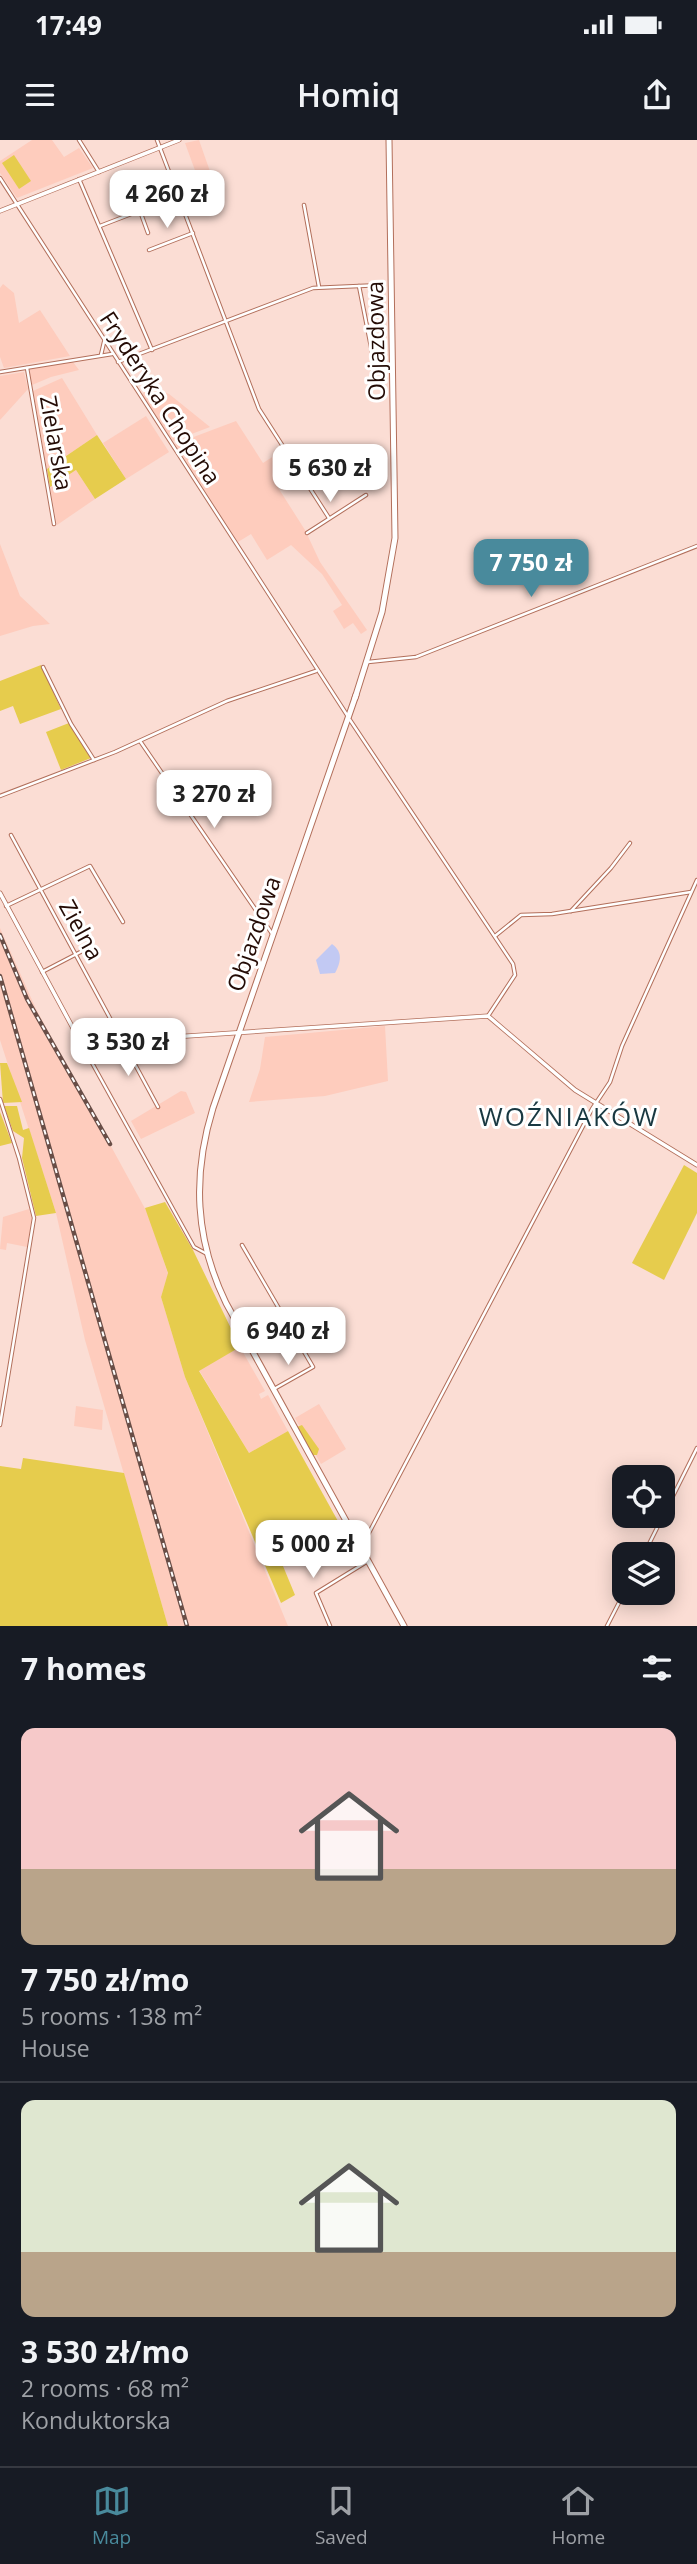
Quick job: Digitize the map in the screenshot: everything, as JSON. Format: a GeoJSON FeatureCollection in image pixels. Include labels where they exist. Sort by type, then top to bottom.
{"type":"FeatureCollection","features":[{"type":"Feature","properties":{"kind":"main road","name":"Objazdowa"},"geometry":{"type":"LineString","coordinates":[[387,140],[397,510],[388,587],[356,695],[209,1121],[201,1155],[198,1200],[206,1254],[226,1303],[404,1626]]}},
{"type":"Feature","properties":{"kind":"street"},"geometry":{"type":"LineString","coordinates":[[79,140],[99,172]]}},
{"type":"Feature","properties":{"kind":"street"},"geometry":{"type":"LineString","coordinates":[[158,140],[259,409],[329,518]]}},
{"type":"Feature","properties":{"kind":"street"},"geometry":{"type":"LineString","coordinates":[[0,211],[179,140]]}},
{"type":"Feature","properties":{"kind":"street","name":"Fryderyka Chopina"},"geometry":{"type":"LineString","coordinates":[[0,178],[317,671],[513,964],[515,975],[488,1016]]}},
{"type":"Feature","properties":{"kind":"street"},"geometry":{"type":"LineString","coordinates":[[79,179],[152,350]]}},
{"type":"Feature","properties":{"kind":"street"},"geometry":{"type":"LineString","coordinates":[[100,226],[180,195]]}},
{"type":"Feature","properties":{"kind":"street"},"geometry":{"type":"LineString","coordinates":[[304,205],[320,287]]}},
{"type":"Feature","properties":{"kind":"street"},"geometry":{"type":"LineString","coordinates":[[140,212],[148,233]]}},
{"type":"Feature","properties":{"kind":"street"},"geometry":{"type":"LineString","coordinates":[[149,250],[193,233]]}},
{"type":"Feature","properties":{"kind":"street"},"geometry":{"type":"LineString","coordinates":[[118,362],[320,287],[382,285]]}},
{"type":"Feature","properties":{"kind":"street"},"geometry":{"type":"LineString","coordinates":[[359,286],[374,362]]}},
{"type":"Feature","properties":{"kind":"street"},"geometry":{"type":"LineString","coordinates":[[101,355],[104,341]]}},
{"type":"Feature","properties":{"kind":"street"},"geometry":{"type":"LineString","coordinates":[[0,372],[112,354]]}},
{"type":"Feature","properties":{"kind":"street","name":"Zielarska"},"geometry":{"type":"LineString","coordinates":[[27,368],[54,524]]}},
{"type":"Feature","properties":{"kind":"street"},"geometry":{"type":"LineString","coordinates":[[307,533],[366,495]]}},
{"type":"Feature","properties":{"kind":"street"},"geometry":{"type":"LineString","coordinates":[[367,662],[416,657],[697,546]]}},
{"type":"Feature","properties":{"kind":"street"},"geometry":{"type":"LineString","coordinates":[[43,667],[71,724],[94,760]]}},
{"type":"Feature","properties":{"kind":"street"},"geometry":{"type":"LineString","coordinates":[[0,796],[94,760],[227,701],[317,671]]}},
{"type":"Feature","properties":{"kind":"street"},"geometry":{"type":"LineString","coordinates":[[140,740],[273,934]]}},
{"type":"Feature","properties":{"kind":"street","name":"Zielna"},"geometry":{"type":"LineString","coordinates":[[11,835],[158,1107]]}},
{"type":"Feature","properties":{"kind":"street"},"geometry":{"type":"LineString","coordinates":[[570,911],[611,869],[630,843]]}},
{"type":"Feature","properties":{"kind":"street"},"geometry":{"type":"LineString","coordinates":[[6,906],[90,866],[123,922]]}},
{"type":"Feature","properties":{"kind":"street"},"geometry":{"type":"LineString","coordinates":[[361,1548],[595,1104],[610,1082],[622,1046],[697,880]]}},
{"type":"Feature","properties":{"kind":"street"},"geometry":{"type":"LineString","coordinates":[[495,936],[521,915],[570,911],[692,892]]}},
{"type":"Feature","properties":{"kind":"street"},"geometry":{"type":"LineString","coordinates":[[0,894],[178,1219],[197,1251],[206,1254]]}},
{"type":"Feature","properties":{"kind":"street"},"geometry":{"type":"LineString","coordinates":[[42,972],[92,946]]}},
{"type":"Feature","properties":{"kind":"street"},"geometry":{"type":"LineString","coordinates":[[81,1043],[488,1016],[595,1104],[697,1165]]}},
{"type":"Feature","properties":{"kind":"street"},"geometry":{"type":"LineString","coordinates":[[0,1099],[34,1218],[0,1425]]}},
{"type":"Feature","properties":{"kind":"street"},"geometry":{"type":"LineString","coordinates":[[242,1245],[313,1367],[273,1390]]}},
{"type":"Feature","properties":{"kind":"street"},"geometry":{"type":"LineString","coordinates":[[650,1542],[697,1448]]}},
{"type":"Feature","properties":{"kind":"street"},"geometry":{"type":"LineString","coordinates":[[330,1626],[317,1593],[368,1562]]}},
{"type":"Feature","properties":{"kind":"street"},"geometry":{"type":"LineString","coordinates":[[607,1626],[618,1605]]}},
{"type":"Feature","properties":{"kind":"shaded area"},"geometry":{"type":"Polygon","coordinates":[[[32,140],[52,140],[64,157],[79,148],[93,168],[17,198],[0,173],[0,161],[32,140]]]}},
{"type":"Feature","properties":{"kind":"shaded area"},"geometry":{"type":"Polygon","coordinates":[[[199,140],[213,180],[200,184],[185,143],[199,140]]]}},
{"type":"Feature","properties":{"kind":"shaded area"},"geometry":{"type":"Polygon","coordinates":[[[14,155],[31,181],[19,189],[2,163],[14,155]]]}},
{"type":"Feature","properties":{"kind":"shaded area"},"geometry":{"type":"Polygon","coordinates":[[[3,284],[14,293],[19,323],[40,310],[70,356],[4,368],[0,357],[0,288],[3,284]]]}},
{"type":"Feature","properties":{"kind":"shaded area"},"geometry":{"type":"Polygon","coordinates":[[[73,362],[79,370],[32,385],[29,369],[73,362]]]}},
{"type":"Feature","properties":{"kind":"shaded area"},"geometry":{"type":"Polygon","coordinates":[[[24,372],[28,389],[0,420],[0,376],[24,372]]]}},
{"type":"Feature","properties":{"kind":"shaded area"},"geometry":{"type":"Polygon","coordinates":[[[62,378],[97,435],[47,469],[33,391],[62,378]]]}},
{"type":"Feature","properties":{"kind":"shaded area"},"geometry":{"type":"Polygon","coordinates":[[[153,387],[169,394],[210,427],[173,441],[142,394],[153,387]]]}},
{"type":"Feature","properties":{"kind":"shaded area"},"geometry":{"type":"Polygon","coordinates":[[[146,416],[169,452],[126,479],[103,443],[146,416]]]}},
{"type":"Feature","properties":{"kind":"shaded area"},"geometry":{"type":"Polygon","coordinates":[[[236,421],[263,463],[283,450],[297,473],[277,486],[305,530],[320,562],[367,630],[361,634],[353,623],[344,629],[333,611],[342,605],[322,574],[291,545],[267,560],[251,534],[238,542],[175,444],[236,421]]]}},
{"type":"Feature","properties":{"kind":"shaded area"},"geometry":{"type":"Polygon","coordinates":[[[97,435],[126,479],[95,499],[76,470],[50,487],[47,469],[97,435]]]}},
{"type":"Feature","properties":{"kind":"shaded area"},"geometry":{"type":"Polygon","coordinates":[[[76,470],[95,499],[57,525],[50,487],[76,470]]]}},
{"type":"Feature","properties":{"kind":"shaded area"},"geometry":{"type":"Polygon","coordinates":[[[0,544],[20,596],[50,624],[0,636],[0,544]]]}},
{"type":"Feature","properties":{"kind":"shaded area"},"geometry":{"type":"Polygon","coordinates":[[[41,665],[61,709],[20,724],[13,706],[0,711],[0,681],[41,665]]]}},
{"type":"Feature","properties":{"kind":"shaded area"},"geometry":{"type":"Polygon","coordinates":[[[69,723],[91,758],[61,770],[46,732],[69,723]]]}},
{"type":"Feature","properties":{"kind":"shaded area"},"geometry":{"type":"Polygon","coordinates":[[[0,928],[36,1009],[148,1214],[168,1274],[161,1297],[185,1377],[288,1626],[168,1626],[85,1340],[56,1213],[0,1040],[0,928]]]}},
{"type":"Feature","properties":{"kind":"shaded area"},"geometry":{"type":"Polygon","coordinates":[[[385,1026],[388,1081],[325,1096],[249,1102],[260,1069],[265,1037],[385,1026]]]}},
{"type":"Feature","properties":{"kind":"shaded area"},"geometry":{"type":"Polygon","coordinates":[[[0,1063],[7,1063],[22,1102],[3,1103],[0,1063]]]}},
{"type":"Feature","properties":{"kind":"shaded area"},"geometry":{"type":"Polygon","coordinates":[[[181,1091],[186,1092],[195,1113],[141,1139],[131,1121],[181,1091]]]}},
{"type":"Feature","properties":{"kind":"shaded area"},"geometry":{"type":"Polygon","coordinates":[[[4,1106],[17,1106],[23,1130],[29,1128],[56,1213],[36,1216],[22,1158],[24,1138],[13,1131],[4,1106]]]}},
{"type":"Feature","properties":{"kind":"shaded area"},"geometry":{"type":"Polygon","coordinates":[[[0,1112],[12,1143],[0,1146],[0,1112]]]}},
{"type":"Feature","properties":{"kind":"shaded area"},"geometry":{"type":"Polygon","coordinates":[[[684,1165],[697,1173],[697,1213],[664,1280],[632,1263],[684,1165]]]}},
{"type":"Feature","properties":{"kind":"shaded area"},"geometry":{"type":"Polygon","coordinates":[[[165,1202],[193,1250],[240,1347],[199,1371],[249,1453],[288,1431],[344,1532],[283,1566],[295,1595],[281,1603],[185,1377],[161,1297],[168,1273],[145,1208],[165,1202]]]}},
{"type":"Feature","properties":{"kind":"shaded area"},"geometry":{"type":"Polygon","coordinates":[[[29,1209],[32,1219],[27,1247],[7,1243],[6,1250],[0,1249],[3,1217],[29,1209]]]}},
{"type":"Feature","properties":{"kind":"shaded area"},"geometry":{"type":"Polygon","coordinates":[[[240,1347],[265,1391],[259,1394],[261,1399],[268,1395],[288,1431],[249,1453],[199,1370],[240,1347]]]}},
{"type":"Feature","properties":{"kind":"shaded area"},"geometry":{"type":"Polygon","coordinates":[[[319,1404],[346,1449],[321,1464],[295,1418],[319,1404]]]}},
{"type":"Feature","properties":{"kind":"shaded area"},"geometry":{"type":"Polygon","coordinates":[[[76,1406],[103,1410],[102,1430],[74,1426],[76,1406]]]}},
{"type":"Feature","properties":{"kind":"shaded area"},"geometry":{"type":"Polygon","coordinates":[[[302,1425],[319,1449],[317,1455],[312,1455],[297,1427],[302,1425]]]}},
{"type":"Feature","properties":{"kind":"shaded area"},"geometry":{"type":"Polygon","coordinates":[[[23,1458],[124,1473],[168,1626],[0,1626],[0,1466],[21,1469],[23,1458]]]}},
{"type":"Feature","properties":{"kind":"water"},"geometry":{"type":"Polygon","coordinates":[[[332,944],[339,954],[337,969],[335,973],[320,974],[316,960],[332,944]]]}},
{"type":"Feature","properties":{"kind":"railway"},"geometry":{"type":"LineString","coordinates":[[0,935],[27,999],[110,1144]]}},
{"type":"Feature","properties":{"kind":"railway"},"geometry":{"type":"LineString","coordinates":[[0,976],[187,1626]]}},
{"type":"Feature","properties":{"kind":"district","name":"WOŹNIAKÓW"},"geometry":{"type":"Point","coordinates":[569,1117]}}]}
